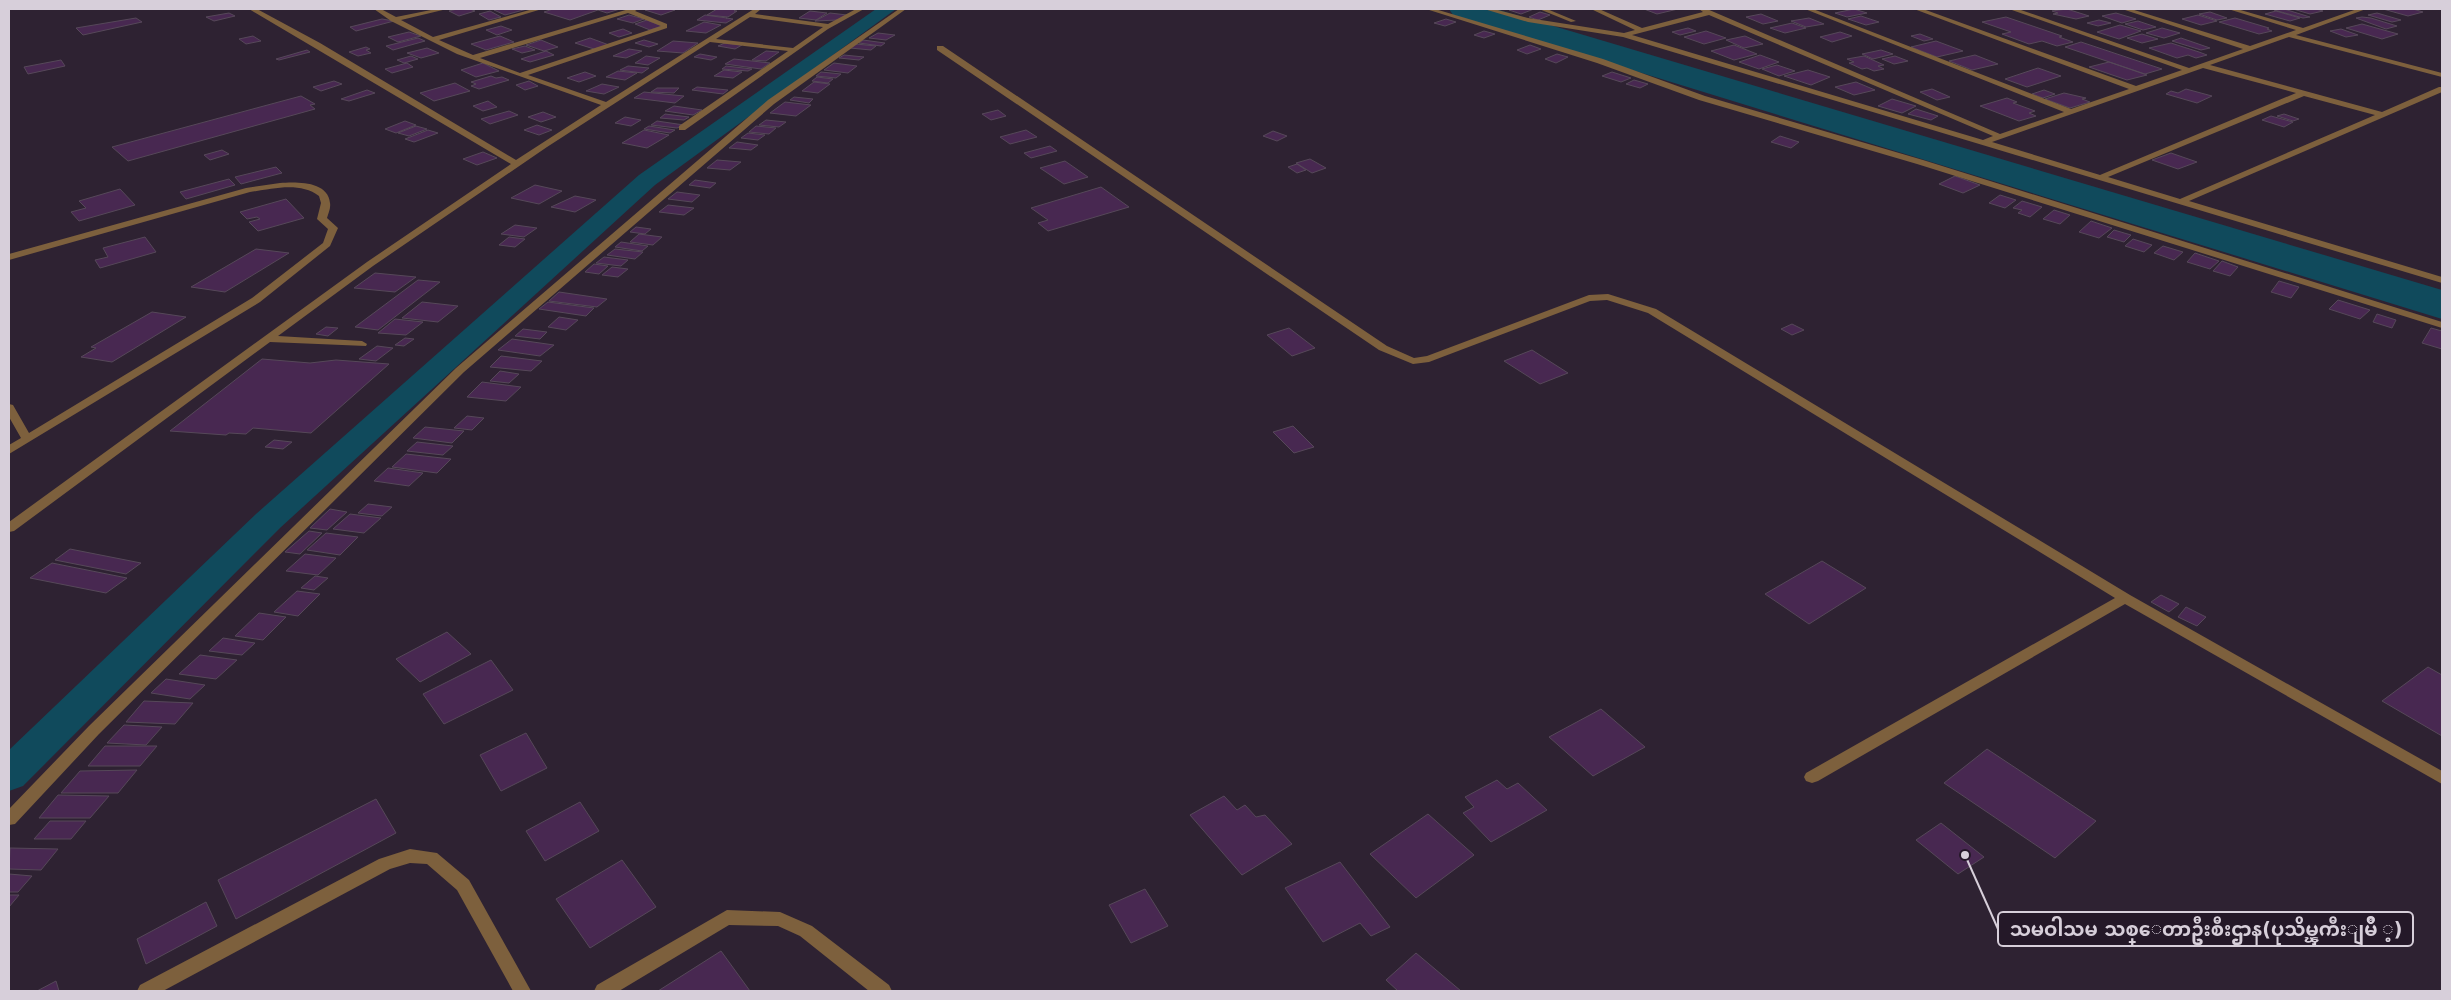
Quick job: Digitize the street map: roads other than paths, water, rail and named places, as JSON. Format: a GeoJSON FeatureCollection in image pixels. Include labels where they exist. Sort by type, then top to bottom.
{"type":"FeatureCollection","features":[{"type":"Feature","properties":{"kind":"street"},"geometry":{"type":"LineString","coordinates":[[252,9],[318,45],[517,164]]}},
{"type":"Feature","properties":{"kind":"street"},"geometry":{"type":"LineString","coordinates":[[380,9],[393,20],[432,40],[521,75],[608,105]]}},
{"type":"Feature","properties":{"kind":"street"},"geometry":{"type":"LineString","coordinates":[[393,20],[444,9]]}},
{"type":"Feature","properties":{"kind":"street"},"geometry":{"type":"LineString","coordinates":[[432,40],[539,9]]}},
{"type":"Feature","properties":{"kind":"street"},"geometry":{"type":"LineString","coordinates":[[474,57],[637,9]]}},
{"type":"Feature","properties":{"kind":"street"},"geometry":{"type":"LineString","coordinates":[[9,528],[370,264],[517,164],[758,9]]}},
{"type":"Feature","properties":{"kind":"street"},"geometry":{"type":"LineString","coordinates":[[682,128],[829,26],[861,9]]}},
{"type":"Feature","properties":{"kind":"street"},"geometry":{"type":"LineString","coordinates":[[9,819],[94,730],[460,370],[771,102],[903,9]]}},
{"type":"Feature","properties":{"kind":"street"},"geometry":{"type":"LineString","coordinates":[[1428,9],[1600,61],[1702,98],[1929,165],[2442,324]]}},
{"type":"Feature","properties":{"kind":"street"},"geometry":{"type":"LineString","coordinates":[[1487,9],[1528,20],[1624,35],[2442,280]]}},
{"type":"Feature","properties":{"kind":"street"},"geometry":{"type":"LineString","coordinates":[[1542,9],[1591,29]]}},
{"type":"Feature","properties":{"kind":"street"},"geometry":{"type":"LineString","coordinates":[[1594,9],[1641,30]]}},
{"type":"Feature","properties":{"kind":"street"},"geometry":{"type":"LineString","coordinates":[[1702,9],[2000,136]]}},
{"type":"Feature","properties":{"kind":"street"},"geometry":{"type":"LineString","coordinates":[[1624,35],[1721,9]]}},
{"type":"Feature","properties":{"kind":"street"},"geometry":{"type":"LineString","coordinates":[[1808,9],[2072,112]]}},
{"type":"Feature","properties":{"kind":"street"},"geometry":{"type":"LineString","coordinates":[[1917,9],[2136,89]]}},
{"type":"Feature","properties":{"kind":"street"},"geometry":{"type":"LineString","coordinates":[[2012,9],[2190,70]]}},
{"type":"Feature","properties":{"kind":"street"},"geometry":{"type":"LineString","coordinates":[[2125,9],[2251,49]]}},
{"type":"Feature","properties":{"kind":"street"},"geometry":{"type":"LineString","coordinates":[[2232,9],[2303,30]]}},
{"type":"Feature","properties":{"kind":"street"},"geometry":{"type":"LineString","coordinates":[[2336,9],[2351,13]]}},
{"type":"Feature","properties":{"kind":"street"},"geometry":{"type":"LineString","coordinates":[[1982,143],[2363,9]]}},
{"type":"Feature","properties":{"kind":"street"},"geometry":{"type":"LineString","coordinates":[[521,75],[665,27],[665,25],[628,12]]}},
{"type":"Feature","properties":{"kind":"street"},"geometry":{"type":"LineString","coordinates":[[748,16],[829,26]]}},
{"type":"Feature","properties":{"kind":"street"},"geometry":{"type":"LineString","coordinates":[[2288,35],[2442,75]]}},
{"type":"Feature","properties":{"kind":"street"},"geometry":{"type":"LineString","coordinates":[[709,40],[794,50]]}},
{"type":"Feature","properties":{"kind":"street"},"geometry":{"type":"LineString","coordinates":[[940,48],[1383,348],[1413,361],[1428,359],[1589,298],[1608,297],[1632,303],[1673,322],[2125,598],[2442,778]]}},
{"type":"Feature","properties":{"kind":"street"},"geometry":{"type":"LineString","coordinates":[[2204,66],[2383,115]]}},
{"type":"Feature","properties":{"kind":"street"},"geometry":{"type":"LineString","coordinates":[[2180,202],[2442,89]]}},
{"type":"Feature","properties":{"kind":"street"},"geometry":{"type":"LineString","coordinates":[[2098,178],[2304,93]]}},
{"type":"Feature","properties":{"kind":"street"},"geometry":{"type":"LineString","coordinates":[[9,257],[249,190],[286,185],[309,186],[322,194],[326,204],[322,219],[333,228],[327,244],[256,300],[9,450]]}},
{"type":"Feature","properties":{"kind":"street"},"geometry":{"type":"LineString","coordinates":[[267,339],[362,344]]}},
{"type":"Feature","properties":{"kind":"street"},"geometry":{"type":"LineString","coordinates":[[9,407],[27,439]]}},
{"type":"Feature","properties":{"kind":"street"},"geometry":{"type":"LineString","coordinates":[[1812,777],[2125,598]]}},
{"type":"Feature","properties":{"kind":"street"},"geometry":{"type":"LineString","coordinates":[[146,991],[386,864],[410,856],[431,858],[463,885],[522,991]]}},
{"type":"Feature","properties":{"kind":"street"},"geometry":{"type":"LineString","coordinates":[[603,991],[727,917],[780,919],[806,931],[883,991]]}},
{"type":"Feature","properties":{"kind":"waterway"},"geometry":{"type":"LineString","coordinates":[[9,775],[268,521],[647,180],[887,9]]}},
{"type":"Feature","properties":{"kind":"waterway"},"geometry":{"type":"LineString","coordinates":[[1464,9],[2442,305]]}},
{"type":"Feature","properties":{"kind":"place","name":"သမဝါသမ သစ္ေတာဦးစီးဌာန(ပုသိမ္ၾကီးျမိဳ ့)"},"geometry":{"type":"Point","coordinates":[1965,855]}}]}
